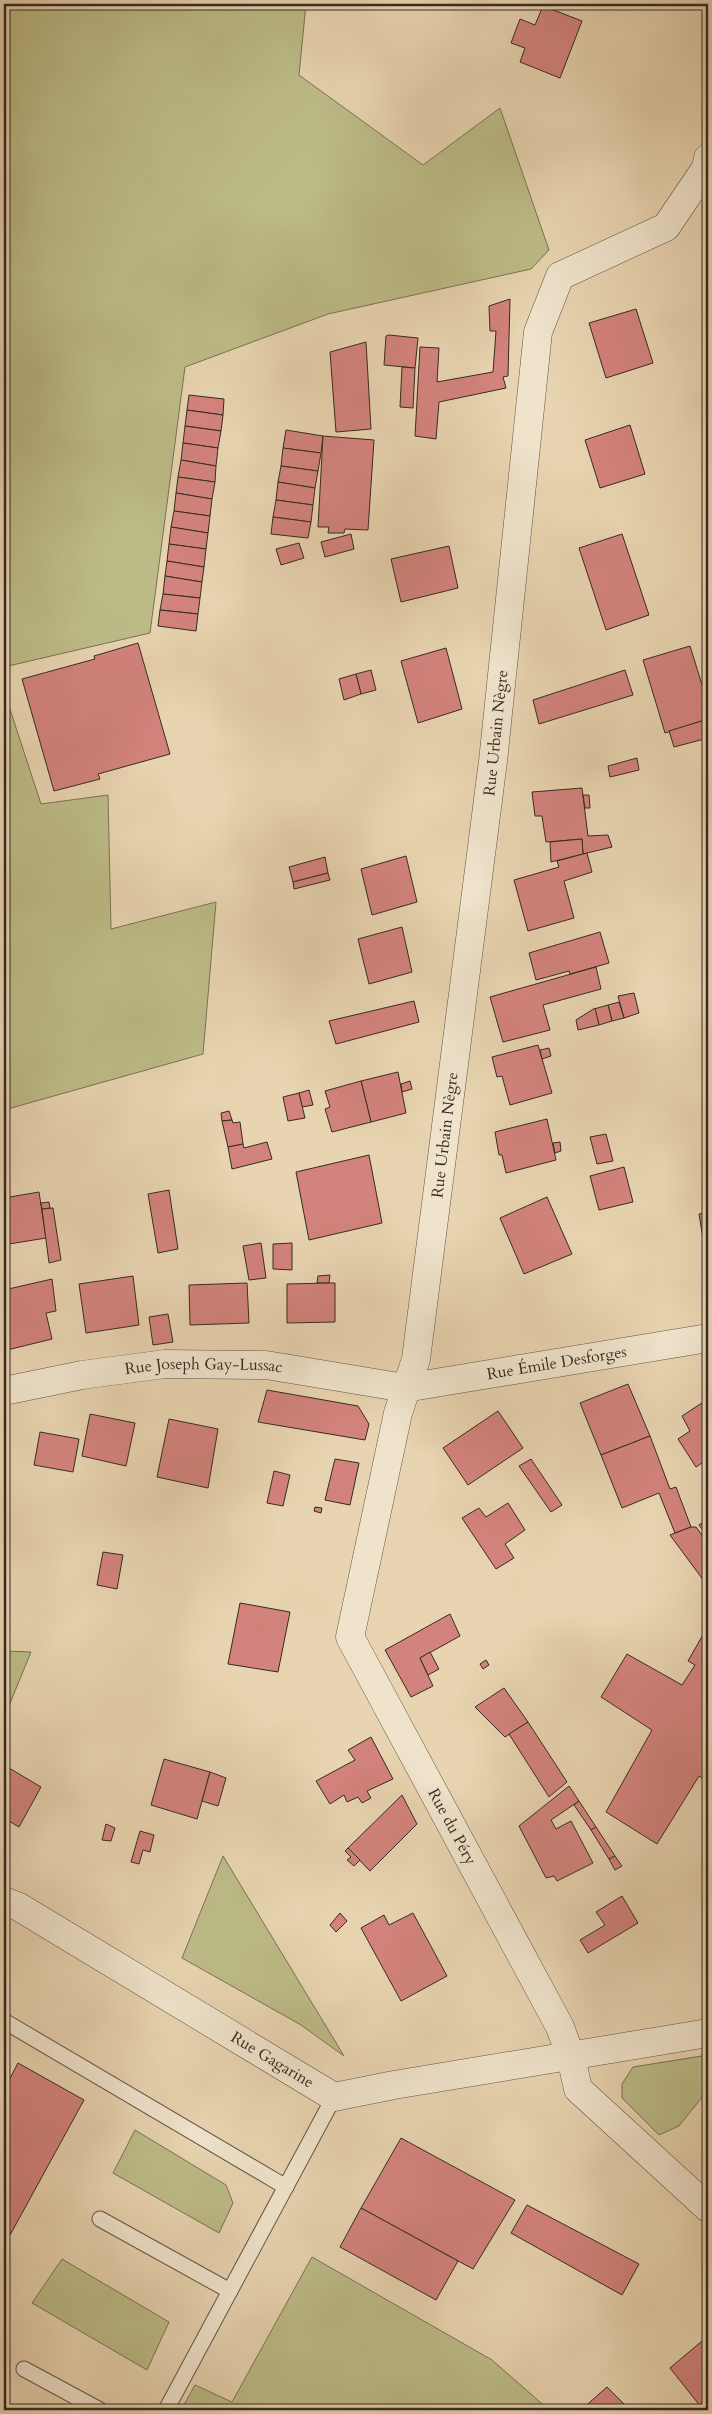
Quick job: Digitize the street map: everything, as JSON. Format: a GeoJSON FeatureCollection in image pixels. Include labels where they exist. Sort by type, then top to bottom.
{"type":"FeatureCollection","features":[{"type":"Feature","properties":{"kind":"street","name":"Rue Urbain Nègre"},"geometry":{"type":"LineString","coordinates":[[405,1388],[416,1359],[493,761],[538,332],[560,276],[666,227],[706,168],[708,158]]}},
{"type":"Feature","properties":{"kind":"street","name":"Rue Émile Desforges"},"geometry":{"type":"LineString","coordinates":[[405,1388],[708,1338]]}},
{"type":"Feature","properties":{"kind":"street","name":"Rue Joseph Gay-Lussac"},"geometry":{"type":"LineString","coordinates":[[4,1391],[82,1375],[165,1364],[266,1365],[405,1388]]}},
{"type":"Feature","properties":{"kind":"street","name":"Rue du Péry"},"geometry":{"type":"LineString","coordinates":[[405,1388],[350,1637],[560,2027],[571,2057],[578,2089],[708,2208]]}},
{"type":"Feature","properties":{"kind":"street","name":"Rue Gagarine"},"geometry":{"type":"LineString","coordinates":[[4,1901],[19,1907],[334,2098]]}},
{"type":"Feature","properties":{"kind":"street"},"geometry":{"type":"LineString","coordinates":[[334,2098],[394,2085],[708,2033]]}},
{"type":"Feature","properties":{"kind":"lane"},"geometry":{"type":"LineString","coordinates":[[4,2021],[286,2187]]}},
{"type":"Feature","properties":{"kind":"lane"},"geometry":{"type":"LineString","coordinates":[[166,2410],[334,2098]]}},
{"type":"Feature","properties":{"kind":"lane"},"geometry":{"type":"LineString","coordinates":[[100,2219],[230,2291]]}},
{"type":"Feature","properties":{"kind":"lane"},"geometry":{"type":"LineString","coordinates":[[24,2369],[100,2410]]}},
{"type":"Feature","properties":{"kind":"shaded area"},"geometry":{"type":"Polygon","coordinates":[[[4,4],[306,4],[299,75],[423,165],[500,108],[549,250],[531,269],[328,314],[185,367],[150,633],[4,667],[4,4]]]}},
{"type":"Feature","properties":{"kind":"shaded area"},"geometry":{"type":"Polygon","coordinates":[[[4,691],[41,804],[108,795],[111,929],[216,902],[203,1054],[4,1110],[4,691]]]}},
{"type":"Feature","properties":{"kind":"shaded area"},"geometry":{"type":"Polygon","coordinates":[[[4,1651],[31,1652],[4,1718],[4,1651]]]}},
{"type":"Feature","properties":{"kind":"shaded area"},"geometry":{"type":"Polygon","coordinates":[[[223,1856],[344,2056],[301,2025],[182,1958],[223,1856]]]}},
{"type":"Feature","properties":{"kind":"shaded area"},"geometry":{"type":"Polygon","coordinates":[[[708,2055],[708,2090],[679,2126],[659,2135],[622,2098],[622,2084],[633,2067],[708,2055]]]}},
{"type":"Feature","properties":{"kind":"shaded area"},"geometry":{"type":"Polygon","coordinates":[[[135,2130],[226,2185],[233,2203],[219,2233],[113,2173],[135,2130]]]}},
{"type":"Feature","properties":{"kind":"shaded area"},"geometry":{"type":"Polygon","coordinates":[[[312,2257],[492,2360],[549,2410],[181,2410],[195,2385],[232,2402],[312,2257]]]}},
{"type":"Feature","properties":{"kind":"shaded area"},"geometry":{"type":"Polygon","coordinates":[[[62,2259],[169,2322],[147,2370],[32,2303],[62,2259]]]}},
{"type":"Feature","properties":{"kind":"building"},"geometry":{"type":"Polygon","coordinates":[[[543,6],[582,21],[560,78],[520,62],[525,48],[511,43],[520,19],[535,25],[543,6]]]}},
{"type":"Feature","properties":{"kind":"building"},"geometry":{"type":"Polygon","coordinates":[[[510,299],[508,376],[503,377],[506,388],[439,402],[436,439],[415,436],[420,347],[439,348],[437,382],[493,372],[496,331],[490,331],[489,306],[510,299]]]}},
{"type":"Feature","properties":{"kind":"building"},"geometry":{"type":"Polygon","coordinates":[[[636,309],[653,363],[606,378],[589,323],[636,309]]]}},
{"type":"Feature","properties":{"kind":"building"},"geometry":{"type":"Polygon","coordinates":[[[386,336],[418,338],[415,368],[384,365],[386,336]]]}},
{"type":"Feature","properties":{"kind":"building"},"geometry":{"type":"Polygon","coordinates":[[[366,342],[371,429],[336,432],[330,352],[366,342]]]}},
{"type":"Feature","properties":{"kind":"building"},"geometry":{"type":"Polygon","coordinates":[[[402,367],[415,368],[413,408],[400,407],[402,367]]]}},
{"type":"Feature","properties":{"kind":"building"},"geometry":{"type":"Polygon","coordinates":[[[189,395],[224,399],[223,415],[187,410],[189,395]]]}},
{"type":"Feature","properties":{"kind":"building"},"geometry":{"type":"Polygon","coordinates":[[[187,410],[223,415],[221,431],[185,426],[187,410]]]}},
{"type":"Feature","properties":{"kind":"building"},"geometry":{"type":"Polygon","coordinates":[[[630,425],[645,474],[600,488],[585,440],[630,425]]]}},
{"type":"Feature","properties":{"kind":"building"},"geometry":{"type":"Polygon","coordinates":[[[185,426],[221,431],[218,448],[183,443],[185,426]]]}},
{"type":"Feature","properties":{"kind":"building"},"geometry":{"type":"Polygon","coordinates":[[[286,430],[323,436],[321,453],[283,448],[286,430]]]}},
{"type":"Feature","properties":{"kind":"building"},"geometry":{"type":"Polygon","coordinates":[[[323,436],[374,440],[368,530],[345,529],[344,533],[328,533],[329,527],[318,527],[323,436]]]}},
{"type":"Feature","properties":{"kind":"building"},"geometry":{"type":"Polygon","coordinates":[[[183,443],[218,448],[216,466],[181,460],[183,443]]]}},
{"type":"Feature","properties":{"kind":"building"},"geometry":{"type":"Polygon","coordinates":[[[283,448],[321,453],[318,471],[281,466],[283,448]]]}},
{"type":"Feature","properties":{"kind":"building"},"geometry":{"type":"Polygon","coordinates":[[[181,460],[216,466],[215,482],[178,477],[181,460]]]}},
{"type":"Feature","properties":{"kind":"building"},"geometry":{"type":"Polygon","coordinates":[[[281,466],[318,471],[315,488],[278,482],[281,466]]]}},
{"type":"Feature","properties":{"kind":"building"},"geometry":{"type":"Polygon","coordinates":[[[178,477],[215,482],[212,499],[176,493],[178,477]]]}},
{"type":"Feature","properties":{"kind":"building"},"geometry":{"type":"Polygon","coordinates":[[[278,482],[315,488],[313,505],[276,500],[278,482]]]}},
{"type":"Feature","properties":{"kind":"building"},"geometry":{"type":"Polygon","coordinates":[[[176,493],[212,499],[210,516],[174,511],[176,493]]]}},
{"type":"Feature","properties":{"kind":"building"},"geometry":{"type":"Polygon","coordinates":[[[276,500],[313,505],[311,522],[273,517],[276,500]]]}},
{"type":"Feature","properties":{"kind":"building"},"geometry":{"type":"Polygon","coordinates":[[[174,511],[210,516],[208,533],[171,527],[174,511]]]}},
{"type":"Feature","properties":{"kind":"building"},"geometry":{"type":"Polygon","coordinates":[[[273,517],[311,522],[308,538],[271,534],[273,517]]]}},
{"type":"Feature","properties":{"kind":"building"},"geometry":{"type":"Polygon","coordinates":[[[171,527],[208,533],[206,549],[169,544],[171,527]]]}},
{"type":"Feature","properties":{"kind":"building"},"geometry":{"type":"Polygon","coordinates":[[[351,534],[354,549],[325,557],[321,542],[351,534]]]}},
{"type":"Feature","properties":{"kind":"building"},"geometry":{"type":"Polygon","coordinates":[[[622,534],[649,615],[606,630],[579,548],[622,534]]]}},
{"type":"Feature","properties":{"kind":"building"},"geometry":{"type":"Polygon","coordinates":[[[299,543],[304,558],[281,565],[276,549],[299,543]]]}},
{"type":"Feature","properties":{"kind":"building"},"geometry":{"type":"Polygon","coordinates":[[[169,544],[206,549],[204,567],[167,561],[169,544]]]}},
{"type":"Feature","properties":{"kind":"building"},"geometry":{"type":"Polygon","coordinates":[[[449,546],[458,588],[401,602],[391,559],[449,546]]]}},
{"type":"Feature","properties":{"kind":"building"},"geometry":{"type":"Polygon","coordinates":[[[167,561],[204,567],[202,582],[165,576],[167,561]]]}},
{"type":"Feature","properties":{"kind":"building"},"geometry":{"type":"Polygon","coordinates":[[[165,576],[202,582],[200,598],[163,594],[165,576]]]}},
{"type":"Feature","properties":{"kind":"building"},"geometry":{"type":"Polygon","coordinates":[[[163,594],[200,598],[198,614],[160,610],[163,594]]]}},
{"type":"Feature","properties":{"kind":"building"},"geometry":{"type":"Polygon","coordinates":[[[160,610],[198,614],[196,631],[158,626],[160,610]]]}},
{"type":"Feature","properties":{"kind":"building"},"geometry":{"type":"Polygon","coordinates":[[[138,643],[170,754],[98,774],[100,779],[54,791],[22,679],[95,659],[94,656],[138,643]]]}},
{"type":"Feature","properties":{"kind":"building"},"geometry":{"type":"Polygon","coordinates":[[[690,646],[708,704],[708,719],[665,733],[643,660],[690,646]]]}},
{"type":"Feature","properties":{"kind":"building"},"geometry":{"type":"Polygon","coordinates":[[[446,648],[462,709],[418,723],[401,661],[446,648]]]}},
{"type":"Feature","properties":{"kind":"building"},"geometry":{"type":"Polygon","coordinates":[[[371,670],[376,690],[361,694],[356,674],[371,670]]]}},
{"type":"Feature","properties":{"kind":"building"},"geometry":{"type":"Polygon","coordinates":[[[625,670],[633,695],[539,724],[533,700],[625,670]]]}},
{"type":"Feature","properties":{"kind":"building"},"geometry":{"type":"Polygon","coordinates":[[[356,674],[361,694],[344,700],[339,679],[356,674]]]}},
{"type":"Feature","properties":{"kind":"building"},"geometry":{"type":"Polygon","coordinates":[[[708,719],[708,738],[674,747],[669,731],[708,719]]]}},
{"type":"Feature","properties":{"kind":"building"},"geometry":{"type":"Polygon","coordinates":[[[637,758],[639,770],[610,777],[608,766],[637,758]]]}},
{"type":"Feature","properties":{"kind":"building"},"geometry":{"type":"Polygon","coordinates":[[[582,788],[588,836],[608,835],[612,847],[583,854],[582,839],[546,842],[542,816],[535,816],[532,792],[582,788]]]}},
{"type":"Feature","properties":{"kind":"building"},"geometry":{"type":"Polygon","coordinates":[[[583,795],[589,795],[590,808],[585,808],[583,795]]]}},
{"type":"Feature","properties":{"kind":"building"},"geometry":{"type":"Polygon","coordinates":[[[582,839],[583,854],[551,862],[550,842],[582,839]]]}},
{"type":"Feature","properties":{"kind":"building"},"geometry":{"type":"Polygon","coordinates":[[[587,853],[592,872],[564,881],[574,918],[528,931],[514,880],[559,867],[557,861],[587,853]]]}},
{"type":"Feature","properties":{"kind":"building"},"geometry":{"type":"Polygon","coordinates":[[[406,856],[417,902],[372,915],[361,869],[406,856]]]}},
{"type":"Feature","properties":{"kind":"building"},"geometry":{"type":"Polygon","coordinates":[[[325,857],[328,873],[293,882],[289,867],[325,857]]]}},
{"type":"Feature","properties":{"kind":"building"},"geometry":{"type":"Polygon","coordinates":[[[328,873],[330,880],[294,889],[293,882],[328,873]]]}},
{"type":"Feature","properties":{"kind":"building"},"geometry":{"type":"Polygon","coordinates":[[[402,927],[412,972],[369,984],[358,939],[402,927]]]}},
{"type":"Feature","properties":{"kind":"building"},"geometry":{"type":"Polygon","coordinates":[[[600,932],[609,963],[570,974],[569,971],[536,980],[529,953],[600,932]]]}},
{"type":"Feature","properties":{"kind":"building"},"geometry":{"type":"Polygon","coordinates":[[[596,967],[601,989],[543,1005],[550,1030],[503,1042],[490,997],[596,967]]]}},
{"type":"Feature","properties":{"kind":"building"},"geometry":{"type":"Polygon","coordinates":[[[634,993],[639,1013],[624,1018],[618,996],[634,993]]]}},
{"type":"Feature","properties":{"kind":"building"},"geometry":{"type":"Polygon","coordinates":[[[414,1001],[419,1022],[336,1044],[329,1021],[414,1001]]]}},
{"type":"Feature","properties":{"kind":"building"},"geometry":{"type":"Polygon","coordinates":[[[619,1002],[624,1018],[612,1021],[608,1005],[619,1002]]]}},
{"type":"Feature","properties":{"kind":"building"},"geometry":{"type":"Polygon","coordinates":[[[608,1005],[612,1021],[599,1025],[594,1009],[608,1005]]]}},
{"type":"Feature","properties":{"kind":"building"},"geometry":{"type":"Polygon","coordinates":[[[595,1008],[599,1025],[578,1030],[576,1020],[595,1008]]]}},
{"type":"Feature","properties":{"kind":"building"},"geometry":{"type":"Polygon","coordinates":[[[538,1045],[552,1093],[510,1105],[502,1076],[497,1077],[492,1057],[538,1045]]]}},
{"type":"Feature","properties":{"kind":"building"},"geometry":{"type":"Polygon","coordinates":[[[549,1048],[551,1056],[542,1059],[540,1050],[549,1048]]]}},
{"type":"Feature","properties":{"kind":"building"},"geometry":{"type":"Polygon","coordinates":[[[398,1072],[406,1113],[371,1122],[361,1081],[398,1072]]]}},
{"type":"Feature","properties":{"kind":"building"},"geometry":{"type":"Polygon","coordinates":[[[361,1081],[371,1122],[332,1132],[325,1109],[330,1107],[325,1091],[361,1081]]]}},
{"type":"Feature","properties":{"kind":"building"},"geometry":{"type":"Polygon","coordinates":[[[410,1081],[412,1089],[402,1092],[401,1084],[410,1081]]]}},
{"type":"Feature","properties":{"kind":"building"},"geometry":{"type":"Polygon","coordinates":[[[309,1090],[313,1105],[302,1107],[299,1093],[309,1090]]]}},
{"type":"Feature","properties":{"kind":"building"},"geometry":{"type":"Polygon","coordinates":[[[299,1093],[305,1118],[288,1121],[283,1097],[299,1093]]]}},
{"type":"Feature","properties":{"kind":"building"},"geometry":{"type":"Polygon","coordinates":[[[229,1111],[232,1120],[222,1121],[221,1113],[229,1111]]]}},
{"type":"Feature","properties":{"kind":"building"},"geometry":{"type":"Polygon","coordinates":[[[547,1119],[556,1160],[506,1173],[502,1155],[499,1155],[495,1132],[547,1119]]]}},
{"type":"Feature","properties":{"kind":"building"},"geometry":{"type":"Polygon","coordinates":[[[232,1120],[233,1123],[240,1122],[243,1144],[228,1147],[222,1121],[232,1120]]]}},
{"type":"Feature","properties":{"kind":"building"},"geometry":{"type":"Polygon","coordinates":[[[606,1134],[613,1161],[597,1164],[590,1137],[606,1134]]]}},
{"type":"Feature","properties":{"kind":"building"},"geometry":{"type":"Polygon","coordinates":[[[267,1142],[272,1159],[232,1169],[228,1147],[243,1144],[244,1148],[267,1142]]]}},
{"type":"Feature","properties":{"kind":"building"},"geometry":{"type":"Polygon","coordinates":[[[560,1142],[561,1151],[555,1153],[553,1143],[560,1142]]]}},
{"type":"Feature","properties":{"kind":"building"},"geometry":{"type":"Polygon","coordinates":[[[369,1155],[382,1223],[309,1240],[296,1172],[369,1155]]]}},
{"type":"Feature","properties":{"kind":"building"},"geometry":{"type":"Polygon","coordinates":[[[624,1167],[633,1202],[599,1210],[590,1176],[624,1167]]]}},
{"type":"Feature","properties":{"kind":"building"},"geometry":{"type":"Polygon","coordinates":[[[169,1190],[178,1249],[158,1253],[148,1194],[169,1190]]]}},
{"type":"Feature","properties":{"kind":"building"},"geometry":{"type":"Polygon","coordinates":[[[39,1192],[46,1238],[9,1244],[4,1198],[39,1192]]]}},
{"type":"Feature","properties":{"kind":"building"},"geometry":{"type":"Polygon","coordinates":[[[547,1197],[572,1254],[524,1274],[500,1218],[547,1197]]]}},
{"type":"Feature","properties":{"kind":"building"},"geometry":{"type":"Polygon","coordinates":[[[49,1202],[50,1208],[42,1209],[41,1203],[49,1202]]]}},
{"type":"Feature","properties":{"kind":"building"},"geometry":{"type":"Polygon","coordinates":[[[53,1208],[61,1260],[49,1263],[42,1209],[53,1208]]]}},
{"type":"Feature","properties":{"kind":"building"},"geometry":{"type":"Polygon","coordinates":[[[708,1212],[708,1269],[699,1214],[708,1212]]]}},
{"type":"Feature","properties":{"kind":"building"},"geometry":{"type":"Polygon","coordinates":[[[261,1243],[266,1278],[249,1280],[243,1246],[261,1243]]]}},
{"type":"Feature","properties":{"kind":"building"},"geometry":{"type":"Polygon","coordinates":[[[292,1243],[292,1270],[273,1269],[273,1244],[292,1243]]]}},
{"type":"Feature","properties":{"kind":"building"},"geometry":{"type":"Polygon","coordinates":[[[330,1275],[329,1283],[317,1283],[318,1276],[330,1275]]]}},
{"type":"Feature","properties":{"kind":"building"},"geometry":{"type":"Polygon","coordinates":[[[133,1276],[139,1325],[86,1333],[79,1284],[133,1276]]]}},
{"type":"Feature","properties":{"kind":"building"},"geometry":{"type":"Polygon","coordinates":[[[52,1279],[56,1311],[46,1313],[52,1339],[7,1350],[4,1337],[4,1290],[52,1279]]]}},
{"type":"Feature","properties":{"kind":"building"},"geometry":{"type":"Polygon","coordinates":[[[247,1283],[249,1323],[190,1325],[189,1285],[247,1283]]]}},
{"type":"Feature","properties":{"kind":"building"},"geometry":{"type":"Polygon","coordinates":[[[335,1283],[335,1322],[287,1323],[287,1284],[335,1283]]]}},
{"type":"Feature","properties":{"kind":"building"},"geometry":{"type":"Polygon","coordinates":[[[168,1314],[173,1342],[153,1345],[149,1317],[168,1314]]]}},
{"type":"Feature","properties":{"kind":"building"},"geometry":{"type":"Polygon","coordinates":[[[628,1384],[650,1436],[601,1455],[580,1403],[628,1384]]]}},
{"type":"Feature","properties":{"kind":"building"},"geometry":{"type":"Polygon","coordinates":[[[267,1390],[358,1406],[369,1424],[365,1440],[258,1422],[267,1390]]]}},
{"type":"Feature","properties":{"kind":"building"},"geometry":{"type":"Polygon","coordinates":[[[708,1399],[708,1459],[696,1467],[678,1439],[690,1431],[682,1416],[708,1399]]]}},
{"type":"Feature","properties":{"kind":"building"},"geometry":{"type":"Polygon","coordinates":[[[498,1411],[523,1448],[468,1485],[443,1448],[498,1411]]]}},
{"type":"Feature","properties":{"kind":"building"},"geometry":{"type":"Polygon","coordinates":[[[90,1414],[135,1423],[126,1466],[82,1456],[90,1414]]]}},
{"type":"Feature","properties":{"kind":"building"},"geometry":{"type":"Polygon","coordinates":[[[169,1419],[218,1429],[208,1488],[157,1477],[169,1419]]]}},
{"type":"Feature","properties":{"kind":"building"},"geometry":{"type":"Polygon","coordinates":[[[40,1432],[79,1439],[73,1472],[34,1465],[40,1432]]]}},
{"type":"Feature","properties":{"kind":"building"},"geometry":{"type":"Polygon","coordinates":[[[650,1436],[670,1489],[676,1487],[691,1527],[675,1533],[659,1493],[622,1508],[601,1455],[650,1436]]]}},
{"type":"Feature","properties":{"kind":"building"},"geometry":{"type":"Polygon","coordinates":[[[335,1459],[359,1463],[350,1505],[325,1500],[335,1459]]]}},
{"type":"Feature","properties":{"kind":"building"},"geometry":{"type":"Polygon","coordinates":[[[531,1459],[562,1505],[551,1512],[519,1466],[531,1459]]]}},
{"type":"Feature","properties":{"kind":"building"},"geometry":{"type":"Polygon","coordinates":[[[274,1471],[290,1475],[283,1506],[267,1503],[274,1471]]]}},
{"type":"Feature","properties":{"kind":"building"},"geometry":{"type":"Polygon","coordinates":[[[508,1503],[525,1530],[505,1544],[514,1558],[496,1569],[462,1518],[479,1508],[486,1517],[508,1503]]]}},
{"type":"Feature","properties":{"kind":"building"},"geometry":{"type":"Polygon","coordinates":[[[315,1507],[322,1508],[321,1513],[314,1511],[315,1507]]]}},
{"type":"Feature","properties":{"kind":"building"},"geometry":{"type":"Polygon","coordinates":[[[708,1519],[708,1537],[699,1525],[708,1519]]]}},
{"type":"Feature","properties":{"kind":"building"},"geometry":{"type":"Polygon","coordinates":[[[696,1527],[708,1543],[707,1585],[670,1535],[696,1527]]]}},
{"type":"Feature","properties":{"kind":"building"},"geometry":{"type":"Polygon","coordinates":[[[103,1552],[123,1555],[117,1589],[97,1585],[103,1552]]]}},
{"type":"Feature","properties":{"kind":"building"},"geometry":{"type":"Polygon","coordinates":[[[240,1603],[290,1612],[278,1672],[228,1664],[240,1603]]]}},
{"type":"Feature","properties":{"kind":"building"},"geometry":{"type":"Polygon","coordinates":[[[450,1614],[460,1636],[420,1658],[433,1686],[411,1697],[385,1650],[450,1614]]]}},
{"type":"Feature","properties":{"kind":"building"},"geometry":{"type":"Polygon","coordinates":[[[708,1626],[708,1782],[699,1776],[657,1844],[606,1812],[652,1730],[601,1697],[627,1654],[682,1685],[695,1665],[688,1661],[708,1626]]]}},
{"type":"Feature","properties":{"kind":"building"},"geometry":{"type":"Polygon","coordinates":[[[430,1652],[439,1669],[428,1675],[420,1658],[430,1652]]]}},
{"type":"Feature","properties":{"kind":"building"},"geometry":{"type":"Polygon","coordinates":[[[486,1660],[489,1665],[483,1669],[480,1664],[486,1660]]]}},
{"type":"Feature","properties":{"kind":"building"},"geometry":{"type":"Polygon","coordinates":[[[504,1688],[528,1722],[505,1737],[475,1707],[504,1688]]]}},
{"type":"Feature","properties":{"kind":"building"},"geometry":{"type":"Polygon","coordinates":[[[528,1722],[567,1782],[549,1797],[509,1734],[528,1722]]]}},
{"type":"Feature","properties":{"kind":"building"},"geometry":{"type":"Polygon","coordinates":[[[371,1737],[393,1779],[367,1791],[371,1798],[362,1803],[358,1797],[347,1802],[344,1795],[330,1804],[316,1781],[355,1760],[348,1750],[371,1737]]]}},
{"type":"Feature","properties":{"kind":"building"},"geometry":{"type":"Polygon","coordinates":[[[164,1759],[210,1772],[197,1819],[151,1805],[164,1759]]]}},
{"type":"Feature","properties":{"kind":"building"},"geometry":{"type":"Polygon","coordinates":[[[4,1765],[41,1787],[19,1827],[4,1818],[4,1765]]]}},
{"type":"Feature","properties":{"kind":"building"},"geometry":{"type":"Polygon","coordinates":[[[210,1772],[226,1778],[218,1806],[202,1801],[210,1772]]]}},
{"type":"Feature","properties":{"kind":"building"},"geometry":{"type":"Polygon","coordinates":[[[569,1786],[579,1801],[551,1820],[556,1829],[571,1821],[593,1863],[557,1881],[554,1876],[546,1878],[519,1826],[569,1786]]]}},
{"type":"Feature","properties":{"kind":"building"},"geometry":{"type":"Polygon","coordinates":[[[402,1795],[417,1824],[370,1871],[348,1848],[402,1795]]]}},
{"type":"Feature","properties":{"kind":"building"},"geometry":{"type":"Polygon","coordinates":[[[579,1801],[596,1827],[591,1830],[574,1805],[579,1801]]]}},
{"type":"Feature","properties":{"kind":"building"},"geometry":{"type":"Polygon","coordinates":[[[106,1824],[115,1828],[111,1841],[102,1840],[106,1824]]]}},
{"type":"Feature","properties":{"kind":"building"},"geometry":{"type":"Polygon","coordinates":[[[596,1827],[615,1856],[609,1859],[591,1830],[596,1827]]]}},
{"type":"Feature","properties":{"kind":"building"},"geometry":{"type":"Polygon","coordinates":[[[140,1831],[154,1835],[150,1852],[143,1850],[139,1864],[131,1862],[140,1831]]]}},
{"type":"Feature","properties":{"kind":"building"},"geometry":{"type":"Polygon","coordinates":[[[348,1848],[360,1860],[354,1866],[347,1860],[351,1857],[345,1851],[348,1848]]]}},
{"type":"Feature","properties":{"kind":"building"},"geometry":{"type":"Polygon","coordinates":[[[615,1856],[622,1866],[615,1870],[609,1859],[615,1856]]]}},
{"type":"Feature","properties":{"kind":"building"},"geometry":{"type":"Polygon","coordinates":[[[622,1896],[638,1923],[588,1953],[580,1940],[605,1925],[596,1912],[622,1896]]]}},
{"type":"Feature","properties":{"kind":"building"},"geometry":{"type":"Polygon","coordinates":[[[340,1913],[347,1921],[336,1932],[330,1925],[340,1913]]]}},
{"type":"Feature","properties":{"kind":"building"},"geometry":{"type":"Polygon","coordinates":[[[413,1913],[447,1976],[401,2001],[361,1928],[384,1915],[389,1925],[413,1913]]]}},
{"type":"Feature","properties":{"kind":"building"},"geometry":{"type":"Polygon","coordinates":[[[18,2063],[84,2100],[4,2246],[4,2090],[18,2063]]]}},
{"type":"Feature","properties":{"kind":"building"},"geometry":{"type":"Polygon","coordinates":[[[401,2138],[515,2200],[473,2269],[361,2208],[401,2138]]]}},
{"type":"Feature","properties":{"kind":"building"},"geometry":{"type":"Polygon","coordinates":[[[527,2205],[639,2264],[622,2295],[511,2233],[527,2205]]]}},
{"type":"Feature","properties":{"kind":"building"},"geometry":{"type":"Polygon","coordinates":[[[361,2208],[458,2261],[436,2300],[340,2247],[361,2208]]]}},
{"type":"Feature","properties":{"kind":"building"},"geometry":{"type":"Polygon","coordinates":[[[708,2336],[708,2401],[701,2407],[670,2368],[708,2336]]]}},
{"type":"Feature","properties":{"kind":"building"},"geometry":{"type":"Polygon","coordinates":[[[607,2387],[625,2405],[619,2410],[581,2410],[607,2387]]]}}]}
